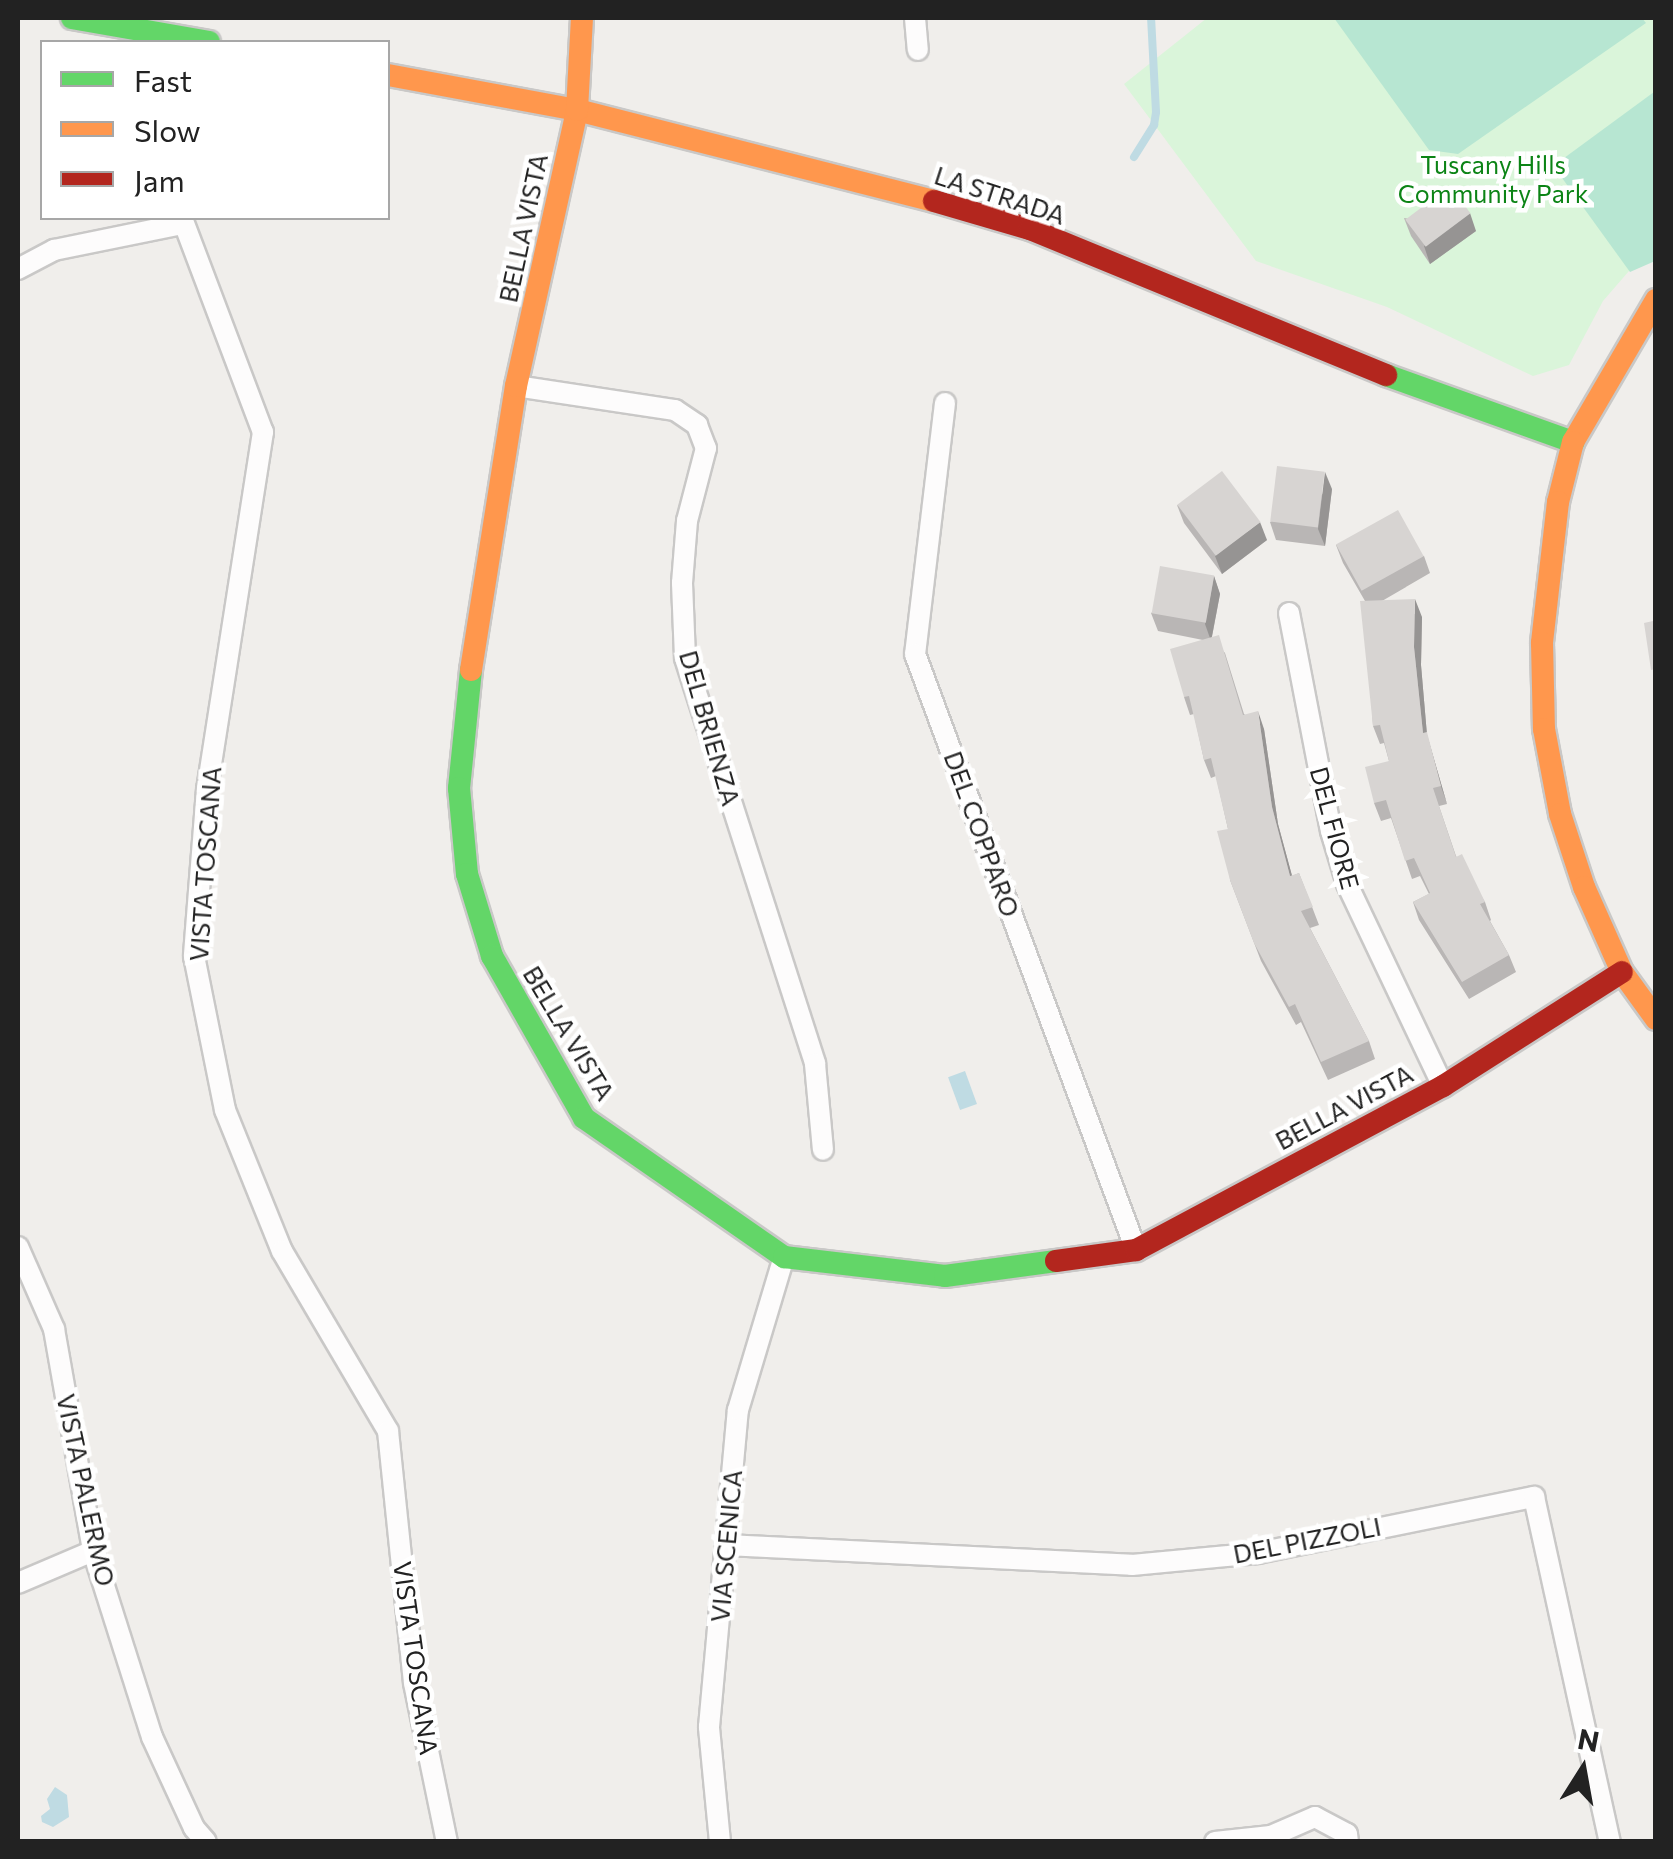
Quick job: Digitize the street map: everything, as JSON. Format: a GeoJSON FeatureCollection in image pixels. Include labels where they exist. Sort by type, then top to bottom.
{"type":"FeatureCollection","features":[{"type":"Feature","properties":{"kind":"street"},"geometry":{"type":"LineString","coordinates":[[72,18],[184,40]]}},
{"type":"Feature","properties":{"kind":"street","name":"BELLA VISTA"},"geometry":{"type":"LineString","coordinates":[[582,18],[577,110],[516,386],[466,704],[459,788],[468,874],[492,956],[584,1118],[784,1257],[945,1276],[1136,1250],[1443,1086],[1622,972]]}},
{"type":"Feature","properties":{"kind":"street"},"geometry":{"type":"LineString","coordinates":[[915,18],[918,50]]}},
{"type":"Feature","properties":{"kind":"street","name":"LA STRADA"},"geometry":{"type":"LineString","coordinates":[[390,75],[577,110],[824,170],[1030,229],[1326,353],[1573,442]]}},
{"type":"Feature","properties":{"kind":"street"},"geometry":{"type":"LineString","coordinates":[[18,269],[54,250],[182,221]]}},
{"type":"Feature","properties":{"kind":"street","name":"VISTA TOSCANA"},"geometry":{"type":"LineString","coordinates":[[182,221],[263,432],[207,789],[194,956],[225,1110],[282,1252],[388,1430],[414,1682],[447,1842]]}},
{"type":"Feature","properties":{"kind":"street"},"geometry":{"type":"LineString","coordinates":[[1656,300],[1573,442],[1558,502],[1544,591],[1544,729],[1560,814],[1584,887],[1622,972],[1656,1019]]}},
{"type":"Feature","properties":{"kind":"street","name":"DEL BRIENZA"},"geometry":{"type":"LineString","coordinates":[[516,386],[675,410],[698,425],[706,448],[687,520],[682,583],[685,658],[815,1064],[823,1150]]}},
{"type":"Feature","properties":{"kind":"street","name":"DEL COPPARO"},"geometry":{"type":"LineString","coordinates":[[945,403],[915,654],[1136,1250]]}},
{"type":"Feature","properties":{"kind":"street","name":"DEL FIORE"},"geometry":{"type":"LineString","coordinates":[[1290,612],[1330,832],[1346,884],[1443,1086]]}},
{"type":"Feature","properties":{"kind":"street","name":"VISTA PALERMO"},"geometry":{"type":"LineString","coordinates":[[18,1248],[54,1329],[93,1550],[152,1738],[194,1828],[206,1842]]}},
{"type":"Feature","properties":{"kind":"street","name":"VIA SCENICA"},"geometry":{"type":"LineString","coordinates":[[720,1842],[709,1727],[738,1410],[784,1257]]}},
{"type":"Feature","properties":{"kind":"street","name":"DEL PIZZOLI"},"geometry":{"type":"LineString","coordinates":[[726,1545],[1132,1565],[1258,1553],[1534,1497],[1610,1842]]}},
{"type":"Feature","properties":{"kind":"street"},"geometry":{"type":"LineString","coordinates":[[18,1583],[93,1550]]}},
{"type":"Feature","properties":{"kind":"street"},"geometry":{"type":"LineString","coordinates":[[1216,1842],[1271,1836],[1315,1818],[1346,1834],[1348,1842]]}},
{"type":"Feature","properties":{"kind":"green space","name":"Tuscany Hills Community Park"},"geometry":{"type":"Polygon","coordinates":[[[1207,18],[1655,18],[1655,241],[1603,301],[1569,365],[1533,376],[1387,307],[1256,261],[1124,84],[1207,18]]]}},
{"type":"Feature","properties":{"kind":"green space"},"geometry":{"type":"Polygon","coordinates":[[[1334,18],[1642,18],[1646,23],[1458,154],[1429,150],[1334,18]]]}},
{"type":"Feature","properties":{"kind":"green space"},"geometry":{"type":"Polygon","coordinates":[[[1654,92],[1655,261],[1630,272],[1557,171],[1560,161],[1654,92]]]}},
{"type":"Feature","properties":{"kind":"water"},"geometry":{"type":"Polygon","coordinates":[[[965,1071],[977,1104],[960,1110],[948,1077],[965,1071]]]}},
{"type":"Feature","properties":{"kind":"water"},"geometry":{"type":"Polygon","coordinates":[[[55,1787],[67,1795],[69,1817],[53,1827],[42,1822],[41,1816],[50,1809],[47,1799],[55,1787]]]}},
{"type":"Feature","properties":{"kind":"building"},"geometry":{"type":"Polygon","coordinates":[[[1450,186],[1470,213],[1426,247],[1405,220],[1450,186]]]}},
{"type":"Feature","properties":{"kind":"building"},"geometry":{"type":"Polygon","coordinates":[[[1277,466],[1325,472],[1318,527],[1270,522],[1277,466]]]}},
{"type":"Feature","properties":{"kind":"building"},"geometry":{"type":"Polygon","coordinates":[[[1222,471],[1261,522],[1216,556],[1177,505],[1222,471]]]}},
{"type":"Feature","properties":{"kind":"building"},"geometry":{"type":"Polygon","coordinates":[[[1398,510],[1424,556],[1362,591],[1336,544],[1398,510]]]}},
{"type":"Feature","properties":{"kind":"building"},"geometry":{"type":"Polygon","coordinates":[[[1160,566],[1214,576],[1206,623],[1152,613],[1160,566]]]}},
{"type":"Feature","properties":{"kind":"building"},"geometry":{"type":"Polygon","coordinates":[[[1415,599],[1414,647],[1423,733],[1427,732],[1441,786],[1433,788],[1456,857],[1462,854],[1485,902],[1480,904],[1509,955],[1462,982],[1413,902],[1430,893],[1414,858],[1405,861],[1386,800],[1374,803],[1365,767],[1389,761],[1380,725],[1373,726],[1360,601],[1415,599]]]}},
{"type":"Feature","properties":{"kind":"building"},"geometry":{"type":"Polygon","coordinates":[[[1656,606],[1656,669],[1651,670],[1644,623],[1653,621],[1656,606]]]}},
{"type":"Feature","properties":{"kind":"building"},"geometry":{"type":"Polygon","coordinates":[[[1219,635],[1243,715],[1258,711],[1272,807],[1290,876],[1299,873],[1313,907],[1301,911],[1369,1041],[1321,1062],[1295,1004],[1289,1007],[1254,943],[1230,880],[1217,831],[1228,829],[1211,758],[1204,760],[1189,696],[1184,697],[1170,649],[1219,635]]]}},
{"type":"Feature","properties":{"kind":"waterway"},"geometry":{"type":"LineString","coordinates":[[1134,157],[1154,125],[1156,112],[1151,18]]}},
{"type":"Feature","properties":{"kind":"traffic: fast"},"geometry":{"type":"LineString","coordinates":[[72,18],[198,40]]}},
{"type":"Feature","properties":{"kind":"traffic: fast"},"geometry":{"type":"LineString","coordinates":[[1386,375],[1573,442]]}},
{"type":"Feature","properties":{"kind":"traffic: fast"},"geometry":{"type":"LineString","coordinates":[[471,670],[459,788],[467,874],[492,956],[584,1118],[784,1257],[945,1276],[1056,1261]]}},
{"type":"Feature","properties":{"kind":"traffic: slow"},"geometry":{"type":"LineString","coordinates":[[471,670],[516,386],[577,110],[582,18]]}},
{"type":"Feature","properties":{"kind":"traffic: slow"},"geometry":{"type":"LineString","coordinates":[[390,75],[577,110],[934,201]]}},
{"type":"Feature","properties":{"kind":"traffic: slow"},"geometry":{"type":"LineString","coordinates":[[1656,300],[1573,442],[1558,502],[1542,643],[1544,729],[1560,814],[1584,887],[1622,972],[1656,1019]]}},
{"type":"Feature","properties":{"kind":"traffic: jam"},"geometry":{"type":"LineString","coordinates":[[934,201],[1030,229],[1386,375]]}},
{"type":"Feature","properties":{"kind":"traffic: jam"},"geometry":{"type":"LineString","coordinates":[[1056,1261],[1136,1250],[1443,1086],[1622,972]]}}]}
